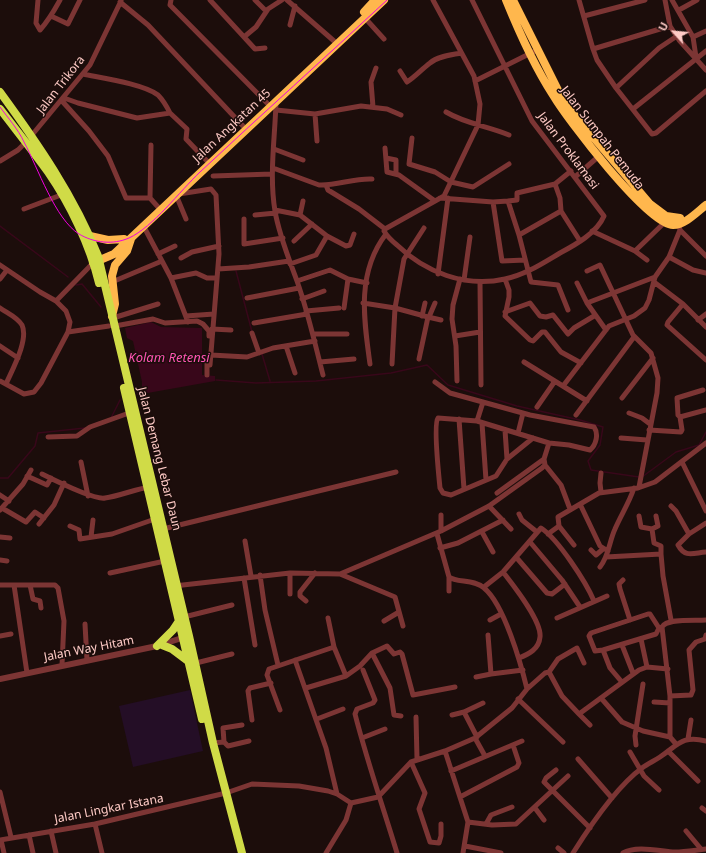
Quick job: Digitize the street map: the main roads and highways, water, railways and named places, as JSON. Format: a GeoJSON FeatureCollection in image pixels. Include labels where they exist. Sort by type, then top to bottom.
{"type":"FeatureCollection","features":[{"type":"Feature","properties":{"kind":"highway","name":"Jalan Demang Lebar Daun"},"geometry":{"type":"LineString","coordinates":[[0,92],[32,135],[75,204],[90,236],[112,321],[150,487],[155,519],[165,561],[174,586]]}},
{"type":"Feature","properties":{"kind":"highway","name":"Jalan Demang Lebar Daun"},"geometry":{"type":"LineString","coordinates":[[0,109],[48,172],[96,259]]}},
{"type":"Feature","properties":{"kind":"highway","name":"Jalan Demang Lebar Daun"},"geometry":{"type":"LineString","coordinates":[[112,321],[129,413],[163,529],[174,586],[237,853]]}},
{"type":"Feature","properties":{"kind":"highway"},"geometry":{"type":"LineString","coordinates":[[182,619],[160,646],[172,649],[192,662]]}},
{"type":"Feature","properties":{"kind":"highway","name":"Jalan Demang Lebar Daun"},"geometry":{"type":"LineString","coordinates":[[192,662],[213,743],[223,793],[242,853]]}},
{"type":"Feature","properties":{"kind":"main road","name":"Jalan Angkatan 45"},"geometry":{"type":"LineString","coordinates":[[96,259],[114,254],[158,207],[242,126],[334,41],[375,0]]}},
{"type":"Feature","properties":{"kind":"main road","name":"Jalan Angkatan 45"},"geometry":{"type":"LineString","coordinates":[[128,239],[144,227],[176,195],[276,106],[384,0]]}},
{"type":"Feature","properties":{"kind":"main road","name":"Jalan Sumpah Pemuda"},"geometry":{"type":"LineString","coordinates":[[506,0],[534,52],[562,98],[650,204],[680,224]]}},
{"type":"Feature","properties":{"kind":"main road","name":"Jalan Sumpah Pemuda"},"geometry":{"type":"LineString","coordinates":[[513,0],[552,96],[599,156],[647,211],[664,223],[673,225],[680,224]]}},
{"type":"Feature","properties":{"kind":"main road"},"geometry":{"type":"LineString","coordinates":[[680,224],[706,203]]}},
{"type":"Feature","properties":{"kind":"main road"},"geometry":{"type":"LineString","coordinates":[[90,236],[108,240],[128,239],[127,251],[115,265],[112,282],[115,304],[112,321]]}},
{"type":"Feature","properties":{"kind":"water","name":"Kolam Retensi"},"geometry":{"type":"Polygon","coordinates":[[[151,322],[161,327],[202,328],[202,375],[215,376],[215,381],[142,394],[142,382],[133,341],[127,338],[125,328],[151,322]]]}},
{"type":"Feature","properties":{"kind":"waterway"},"geometry":{"type":"LineString","coordinates":[[0,226],[68,277]]}},
{"type":"Feature","properties":{"kind":"waterway"},"geometry":{"type":"LineString","coordinates":[[236,271],[252,332]]}},
{"type":"Feature","properties":{"kind":"waterway"},"geometry":{"type":"LineString","coordinates":[[76,285],[82,284],[101,307]]}},
{"type":"Feature","properties":{"kind":"waterway"},"geometry":{"type":"LineString","coordinates":[[262,354],[270,381]]}},
{"type":"Feature","properties":{"kind":"waterway"},"geometry":{"type":"LineString","coordinates":[[216,380],[256,383],[316,381],[391,373],[427,365],[448,385],[517,406],[580,420],[603,427],[600,445],[588,461],[591,470],[639,477]]}},
{"type":"Feature","properties":{"kind":"waterway"},"geometry":{"type":"LineString","coordinates":[[138,394],[143,393]]}},
{"type":"Feature","properties":{"kind":"waterway"},"geometry":{"type":"LineString","coordinates":[[111,418],[120,400]]}},
{"type":"Feature","properties":{"kind":"waterway"},"geometry":{"type":"LineString","coordinates":[[0,478],[8,478],[35,446],[38,433],[85,428]]}},
{"type":"Feature","properties":{"kind":"waterway"},"geometry":{"type":"LineString","coordinates":[[642,477],[676,452],[699,445],[706,432]]}},
{"type":"Feature","properties":{"kind":"tram line"},"geometry":{"type":"LineString","coordinates":[[0,107],[22,137],[48,192],[62,217],[70,227],[79,234],[97,241],[117,242],[129,238],[147,226],[200,172],[387,0]]}}]}
